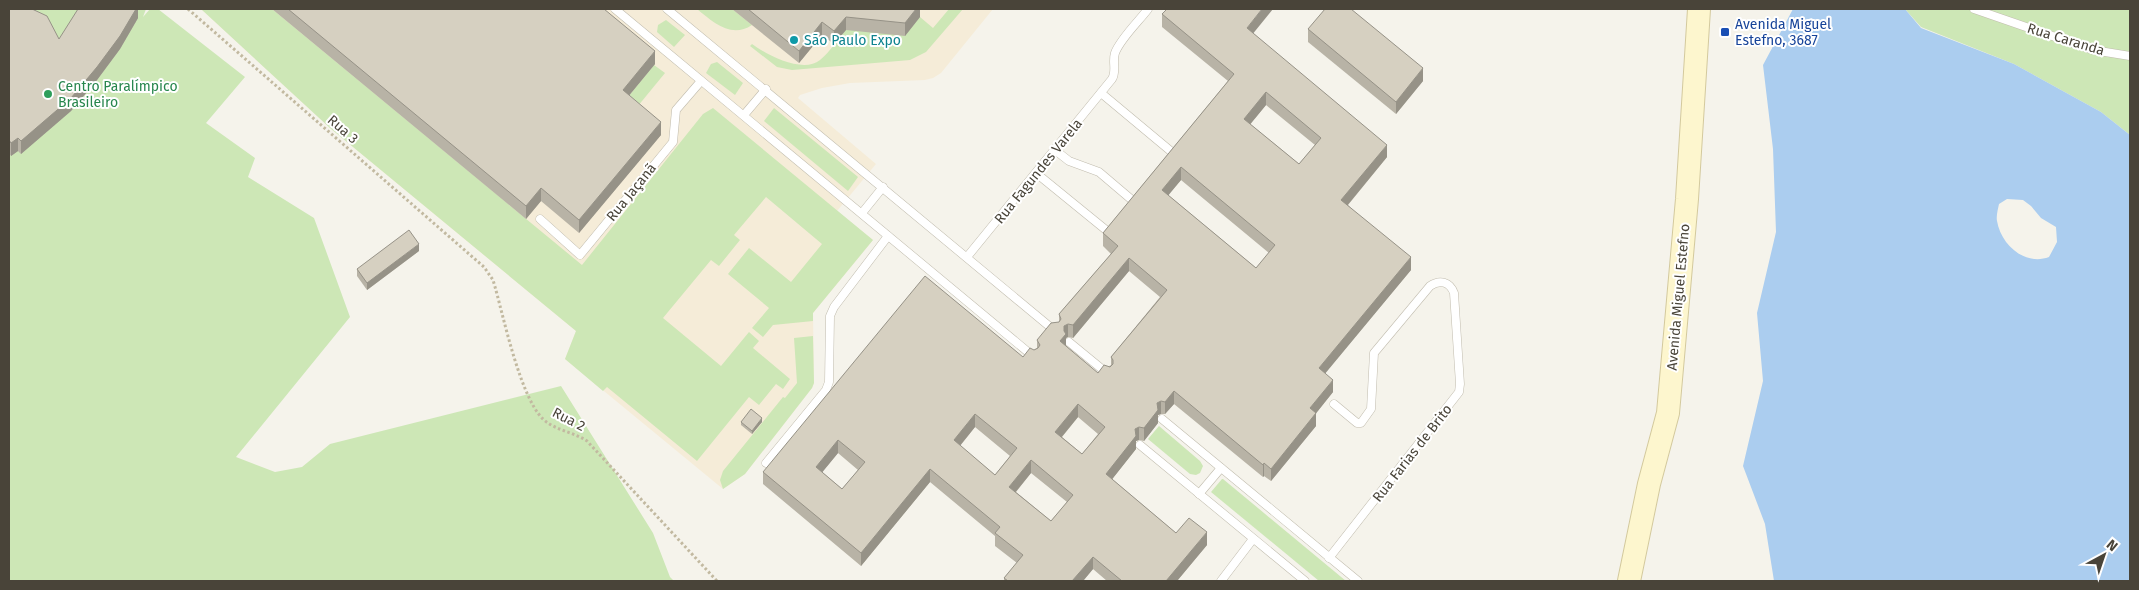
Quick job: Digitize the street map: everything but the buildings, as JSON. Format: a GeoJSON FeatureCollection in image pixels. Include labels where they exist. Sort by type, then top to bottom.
{"type":"FeatureCollection","features":[{"type":"Feature","properties":{"kind":"main road","name":"Avenida Miguel Estefno"},"geometry":{"type":"LineString","coordinates":[[1629,581],[1649,484],[1668,413],[1687,199],[1700,9]]}},
{"type":"Feature","properties":{"kind":"lane"},"geometry":{"type":"LineString","coordinates":[[615,9],[1034,357]]}},
{"type":"Feature","properties":{"kind":"lane"},"geometry":{"type":"LineString","coordinates":[[667,9],[766,89],[1055,331]]}},
{"type":"Feature","properties":{"kind":"lane","name":"Rua Fagundes Varela"},"geometry":{"type":"LineString","coordinates":[[967,257],[1114,76],[1113,59],[1117,49],[1148,9]]}},
{"type":"Feature","properties":{"kind":"lane","name":"Rua Caranda"},"geometry":{"type":"LineString","coordinates":[[1974,9],[2093,50],[2130,56]]}},
{"type":"Feature","properties":{"kind":"lane","name":"Rua Jaçanã"},"geometry":{"type":"LineString","coordinates":[[540,219],[580,255],[673,142],[676,110],[700,81]]}},
{"type":"Feature","properties":{"kind":"lane"},"geometry":{"type":"LineString","coordinates":[[744,116],[766,89]]}},
{"type":"Feature","properties":{"kind":"lane"},"geometry":{"type":"LineString","coordinates":[[1101,93],[1173,153]]}},
{"type":"Feature","properties":{"kind":"lane"},"geometry":{"type":"LineString","coordinates":[[1055,150],[1069,161],[1099,172],[1132,200]]}},
{"type":"Feature","properties":{"kind":"lane"},"geometry":{"type":"LineString","coordinates":[[1036,173],[1106,230]]}},
{"type":"Feature","properties":{"kind":"lane"},"geometry":{"type":"LineString","coordinates":[[862,213],[883,188]]}},
{"type":"Feature","properties":{"kind":"lane"},"geometry":{"type":"LineString","coordinates":[[766,463],[826,390],[829,382],[830,316],[834,306],[888,236]]}},
{"type":"Feature","properties":{"kind":"lane","name":"Rua Farias de Brito"},"geometry":{"type":"LineString","coordinates":[[1329,558],[1454,400],[1458,392],[1460,384],[1454,293],[1448,284],[1442,281],[1435,282],[1430,286],[1374,352],[1371,409],[1361,423],[1357,423],[1334,404]]}},
{"type":"Feature","properties":{"kind":"lane"},"geometry":{"type":"LineString","coordinates":[[1069,342],[1108,374]]}},
{"type":"Feature","properties":{"kind":"lane"},"geometry":{"type":"LineString","coordinates":[[1162,419],[1358,581]]}},
{"type":"Feature","properties":{"kind":"lane"},"geometry":{"type":"LineString","coordinates":[[1140,445],[1305,581]]}},
{"type":"Feature","properties":{"kind":"lane"},"geometry":{"type":"LineString","coordinates":[[1199,494],[1221,468]]}},
{"type":"Feature","properties":{"kind":"lane"},"geometry":{"type":"LineString","coordinates":[[1221,581],[1253,539]]}},
{"type":"Feature","properties":{"kind":"path","name":"Rua 3"},"geometry":{"type":"LineString","coordinates":[[188,9],[484,267]]}},
{"type":"Feature","properties":{"kind":"path","name":"Rua 2"},"geometry":{"type":"LineString","coordinates":[[484,267],[493,280],[525,391],[539,416],[548,423],[576,434],[587,441],[717,581]]}},
{"type":"Feature","properties":{"kind":"shaded area","name":"São Paulo Expo"},"geometry":{"type":"Polygon","coordinates":[[[201,9],[993,9],[941,73],[933,78],[925,80],[850,83],[822,88],[800,95],[798,98],[876,164],[837,211],[873,240],[813,313],[814,383],[812,388],[745,474],[723,489],[565,359],[576,331],[330,128],[201,9]]]}},
{"type":"Feature","properties":{"kind":"green space"},"geometry":{"type":"Polygon","coordinates":[[[9,9],[146,9],[143,17],[150,9],[158,9],[245,77],[206,123],[255,158],[248,177],[314,218],[350,317],[236,457],[275,472],[302,467],[330,444],[561,386],[653,533],[670,577],[674,581],[9,581],[9,9]]]}},
{"type":"Feature","properties":{"kind":"green space"},"geometry":{"type":"Polygon","coordinates":[[[201,9],[272,9],[582,265],[703,114],[713,108],[873,240],[813,313],[813,321],[773,325],[763,337],[752,328],[769,308],[728,274],[749,248],[791,282],[822,244],[766,197],[734,235],[740,240],[719,266],[711,260],[663,318],[721,366],[749,332],[759,341],[753,348],[790,379],[783,389],[776,384],[759,405],[749,397],[697,461],[607,387],[603,391],[565,359],[576,331],[330,128],[201,9]]]}},
{"type":"Feature","properties":{"kind":"green space"},"geometry":{"type":"Polygon","coordinates":[[[697,9],[732,9],[752,25],[744,29],[730,30],[716,23],[697,9]]]}},
{"type":"Feature","properties":{"kind":"green space"},"geometry":{"type":"Polygon","coordinates":[[[949,9],[963,9],[926,52],[910,60],[792,70],[777,67],[750,46],[752,44],[776,58],[795,64],[813,64],[824,57],[846,30],[920,17],[933,28],[949,9]]]}},
{"type":"Feature","properties":{"kind":"green space"},"geometry":{"type":"Polygon","coordinates":[[[1905,9],[2130,9],[2130,135],[2101,112],[2014,64],[1921,27],[1905,9]]]}},
{"type":"Feature","properties":{"kind":"green space"},"geometry":{"type":"Polygon","coordinates":[[[666,20],[685,35],[674,47],[657,32],[658,25],[666,20]]]}},
{"type":"Feature","properties":{"kind":"green space"},"geometry":{"type":"Polygon","coordinates":[[[717,62],[743,83],[735,95],[706,73],[711,64],[717,62]]]}},
{"type":"Feature","properties":{"kind":"green space"},"geometry":{"type":"Polygon","coordinates":[[[654,65],[665,73],[633,112],[623,103],[654,65]]]}},
{"type":"Feature","properties":{"kind":"green space"},"geometry":{"type":"Polygon","coordinates":[[[774,108],[858,177],[848,191],[764,121],[774,108]]]}},
{"type":"Feature","properties":{"kind":"green space"},"geometry":{"type":"Polygon","coordinates":[[[813,336],[814,383],[812,388],[745,474],[723,489],[720,480],[723,471],[783,397],[785,398],[797,383],[794,338],[813,336]]]}},
{"type":"Feature","properties":{"kind":"green space"},"geometry":{"type":"Polygon","coordinates":[[[1159,426],[1200,461],[1203,466],[1200,473],[1196,475],[1190,474],[1148,439],[1159,426]]]}},
{"type":"Feature","properties":{"kind":"green space"},"geometry":{"type":"Polygon","coordinates":[[[1222,479],[1346,581],[1319,581],[1211,492],[1222,479]]]}},
{"type":"Feature","properties":{"kind":"water"},"geometry":{"type":"Polygon","coordinates":[[[1793,9],[1905,9],[1921,28],[2014,64],[2101,112],[2130,135],[2130,581],[1774,581],[1765,524],[1743,466],[1763,381],[1757,313],[1776,232],[1773,149],[1763,65],[1793,9]],[[2007,199],[1999,204],[1997,219],[1999,230],[2009,245],[2023,256],[2031,259],[2049,257],[2057,242],[2056,227],[2041,218],[2023,200],[2007,199]]]}},
{"type":"Feature","properties":{"kind":"place","name":"Avenida Miguel Estefno, 3687"},"geometry":{"type":"Point","coordinates":[1725,32]}},
{"type":"Feature","properties":{"kind":"place","name":"São Paulo Expo"},"geometry":{"type":"Point","coordinates":[794,40]}},
{"type":"Feature","properties":{"kind":"place","name":"Centro Paralímpico Brasileiro"},"geometry":{"type":"Point","coordinates":[48,94]}}]}
